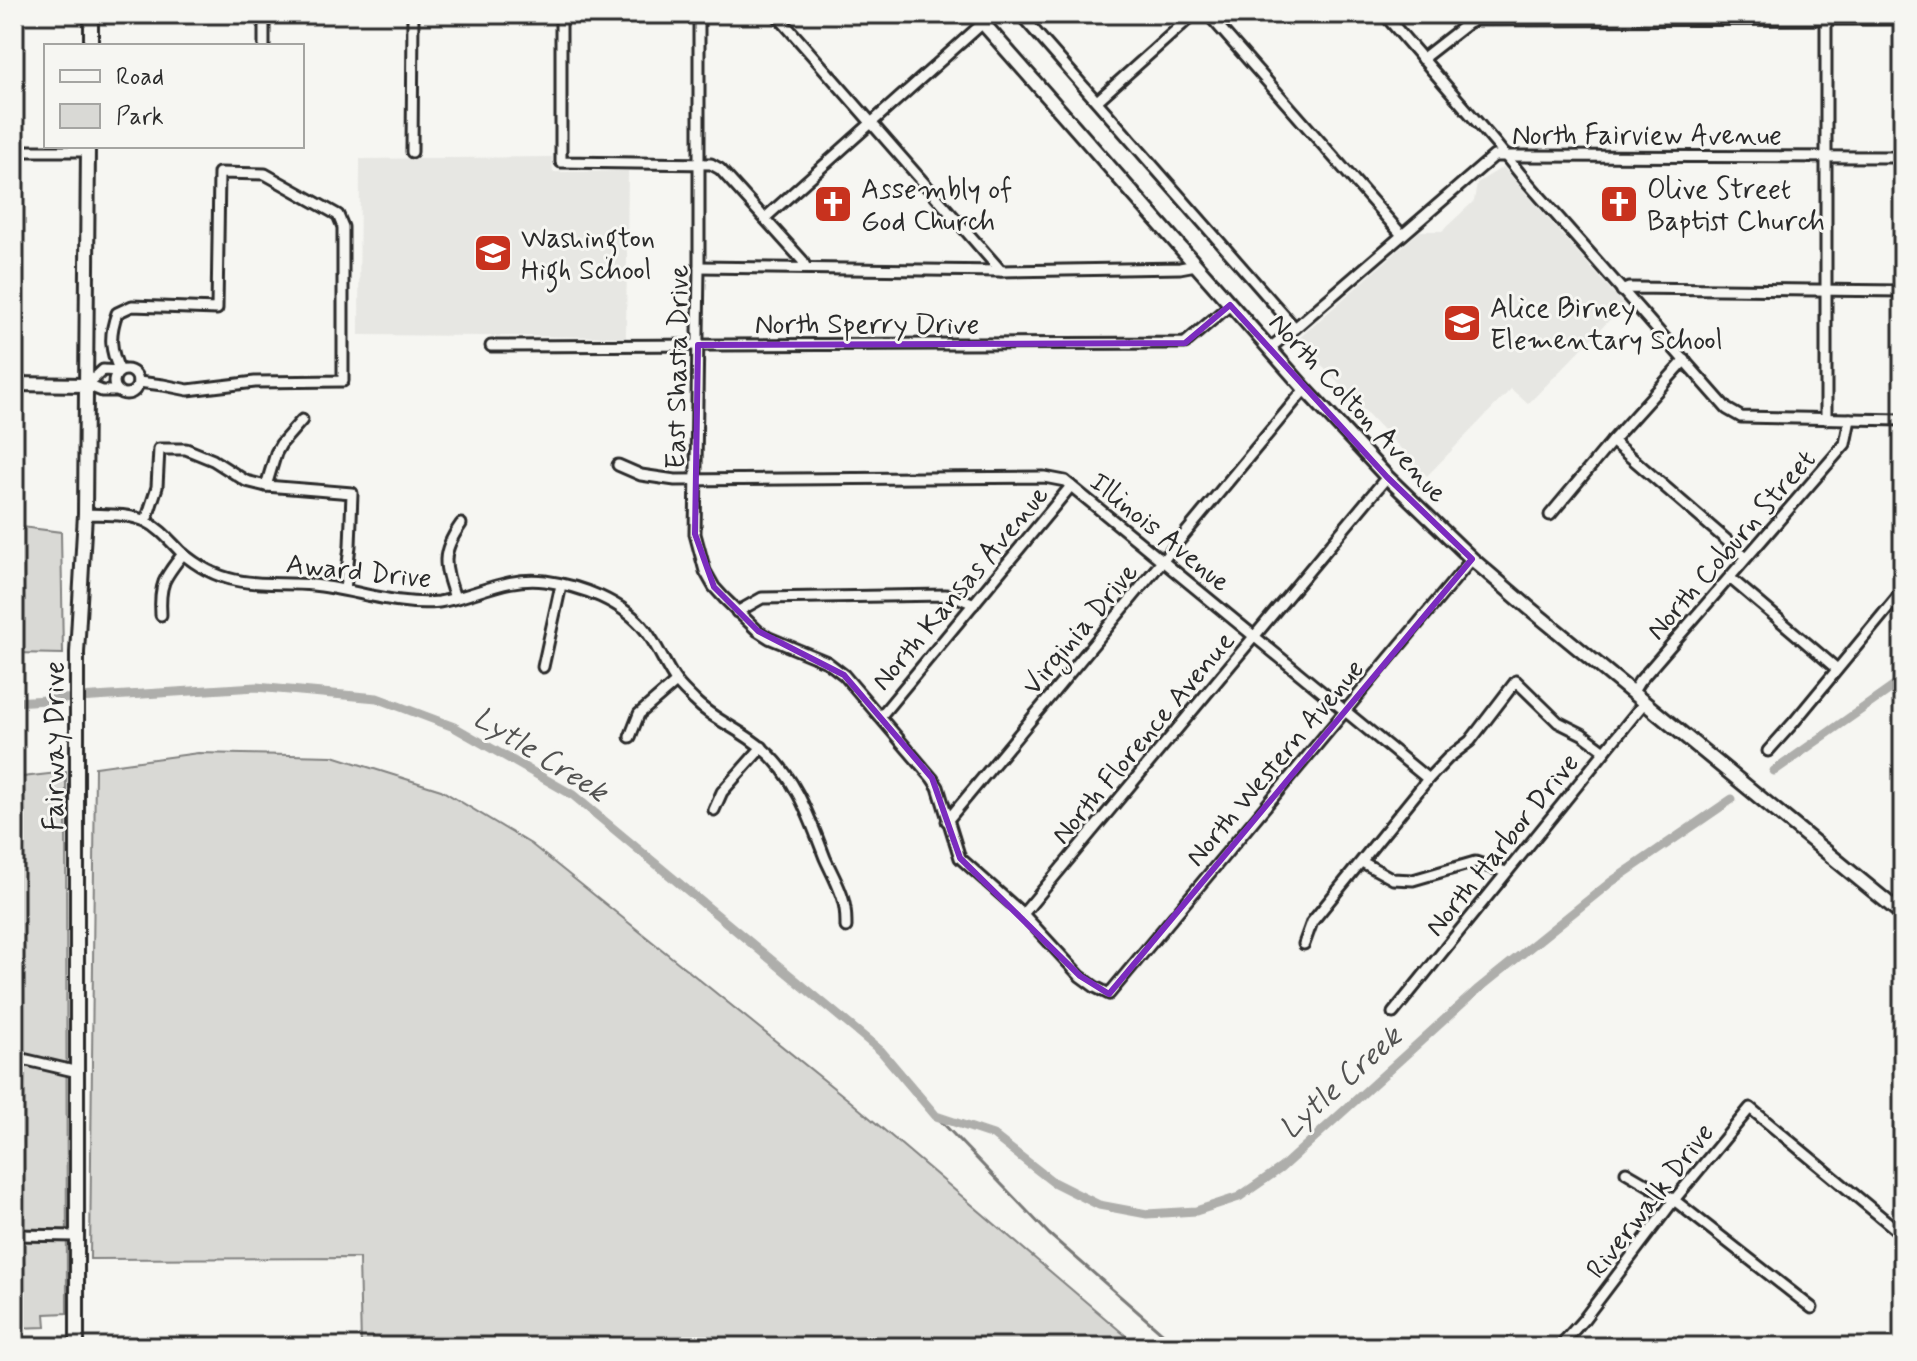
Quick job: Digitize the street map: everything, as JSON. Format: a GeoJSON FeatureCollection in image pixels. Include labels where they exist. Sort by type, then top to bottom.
{"type":"FeatureCollection","features":[{"type":"Feature","properties":{"kind":"street"},"geometry":{"type":"LineString","coordinates":[[91,14],[91,44]]}},
{"type":"Feature","properties":{"kind":"street"},"geometry":{"type":"LineString","coordinates":[[264,14],[264,44]]}},
{"type":"Feature","properties":{"kind":"street"},"geometry":{"type":"LineString","coordinates":[[412,152],[413,14]]}},
{"type":"Feature","properties":{"kind":"street"},"geometry":{"type":"LineString","coordinates":[[561,14],[561,162],[711,164],[720,169],[765,218],[806,268]]}},
{"type":"Feature","properties":{"kind":"street","name":"East Shasta Drive"},"geometry":{"type":"LineString","coordinates":[[699,14],[695,534],[705,571],[714,587],[737,612],[769,638],[827,662],[852,684],[938,787],[960,858],[1023,914],[1080,976],[1109,994]]}},
{"type":"Feature","properties":{"kind":"street"},"geometry":{"type":"LineString","coordinates":[[776,14],[1001,271]]}},
{"type":"Feature","properties":{"kind":"street","name":"North Colton Avenue"},"geometry":{"type":"LineString","coordinates":[[1020,14],[1295,328]]}},
{"type":"Feature","properties":{"kind":"street"},"geometry":{"type":"LineString","coordinates":[[1097,101],[1194,14]]}},
{"type":"Feature","properties":{"kind":"street"},"geometry":{"type":"LineString","coordinates":[[1208,14],[1402,235]]}},
{"type":"Feature","properties":{"kind":"street"},"geometry":{"type":"LineString","coordinates":[[1384,14],[1727,409],[1741,417],[1903,420]]}},
{"type":"Feature","properties":{"kind":"street"},"geometry":{"type":"LineString","coordinates":[[1826,17],[1826,419]]}},
{"type":"Feature","properties":{"kind":"street"},"geometry":{"type":"LineString","coordinates":[[765,218],[979,18]]}},
{"type":"Feature","properties":{"kind":"street","name":"North Colton Avenue"},"geometry":{"type":"LineString","coordinates":[[979,18],[1230,305],[1387,477],[1472,559],[1528,607],[1903,915]]}},
{"type":"Feature","properties":{"kind":"street"},"geometry":{"type":"LineString","coordinates":[[1422,59],[1475,20],[1903,19]]}},
{"type":"Feature","properties":{"kind":"street"},"geometry":{"type":"LineString","coordinates":[[14,151],[88,149]]}},
{"type":"Feature","properties":{"kind":"street","name":"Fairway Drive"},"geometry":{"type":"LineString","coordinates":[[77,1347],[77,653],[85,514],[88,149]]}},
{"type":"Feature","properties":{"kind":"street","name":"North Fairview Avenue"},"geometry":{"type":"LineString","coordinates":[[1270,348],[1494,156],[1903,157]]}},
{"type":"Feature","properties":{"kind":"street"},"geometry":{"type":"LineString","coordinates":[[120,371],[112,354],[112,326],[117,313],[132,306],[217,309],[219,173],[265,174],[338,215],[343,227],[343,381],[255,382],[188,390],[138,382]]}},
{"type":"Feature","properties":{"kind":"street"},"geometry":{"type":"LineString","coordinates":[[699,267],[1001,271],[1180,268],[1196,265]]}},
{"type":"Feature","properties":{"kind":"street"},"geometry":{"type":"LineString","coordinates":[[1622,291],[1629,288],[1903,291]]}},
{"type":"Feature","properties":{"kind":"street","name":"North Sperry Drive"},"geometry":{"type":"LineString","coordinates":[[491,346],[1185,343],[1230,305]]}},
{"type":"Feature","properties":{"kind":"street"},"geometry":{"type":"LineString","coordinates":[[1550,515],[1685,360]]}},
{"type":"Feature","properties":{"kind":"street"},"geometry":{"type":"LineString","coordinates":[[14,384],[87,385],[102,391],[129,394],[138,382],[132,371],[103,370],[87,385]]}},
{"type":"Feature","properties":{"kind":"street"},"geometry":{"type":"LineString","coordinates":[[117,391],[114,380],[120,371]]}},
{"type":"Feature","properties":{"kind":"street","name":"Virginia Drive"},"geometry":{"type":"LineString","coordinates":[[947,821],[1305,389]]}},
{"type":"Feature","properties":{"kind":"street","name":"North Coburn Street"},"geometry":{"type":"LineString","coordinates":[[1633,692],[1845,444],[1850,419]]}},
{"type":"Feature","properties":{"kind":"street"},"geometry":{"type":"LineString","coordinates":[[266,486],[276,453],[302,420]]}},
{"type":"Feature","properties":{"kind":"street"},"geometry":{"type":"LineString","coordinates":[[1612,441],[1746,557]]}},
{"type":"Feature","properties":{"kind":"street"},"geometry":{"type":"LineString","coordinates":[[85,514],[118,515],[146,521],[157,487],[159,449],[186,449],[213,460],[246,481],[266,486],[352,493],[345,589]]}},
{"type":"Feature","properties":{"kind":"street","name":"Illinois Avenue"},"geometry":{"type":"LineString","coordinates":[[618,465],[655,478],[1044,477],[1065,481],[1428,779]]}},
{"type":"Feature","properties":{"kind":"street","name":"North Florence Avenue"},"geometry":{"type":"LineString","coordinates":[[1023,914],[1387,477]]}},
{"type":"Feature","properties":{"kind":"street","name":"North Kansas Avenue"},"geometry":{"type":"LineString","coordinates":[[880,717],[1071,486]]}},
{"type":"Feature","properties":{"kind":"street","name":"Award Drive"},"geometry":{"type":"LineString","coordinates":[[146,521],[157,527],[196,563],[235,580],[309,584],[414,603],[455,598],[519,580],[545,581],[602,597],[644,628],[676,682],[708,712],[762,747],[782,768],[811,822],[845,907],[846,927]]}},
{"type":"Feature","properties":{"kind":"street"},"geometry":{"type":"LineString","coordinates":[[455,598],[446,555],[448,543],[461,524]]}},
{"type":"Feature","properties":{"kind":"street"},"geometry":{"type":"LineString","coordinates":[[161,615],[162,586],[183,554]]}},
{"type":"Feature","properties":{"kind":"street","name":"North Western Avenue"},"geometry":{"type":"LineString","coordinates":[[1109,994],[1472,559]]}},
{"type":"Feature","properties":{"kind":"street"},"geometry":{"type":"LineString","coordinates":[[1730,578],[1837,669]]}},
{"type":"Feature","properties":{"kind":"street"},"geometry":{"type":"LineString","coordinates":[[543,667],[561,585]]}},
{"type":"Feature","properties":{"kind":"street"},"geometry":{"type":"LineString","coordinates":[[1768,751],[1903,590]]}},
{"type":"Feature","properties":{"kind":"street"},"geometry":{"type":"LineString","coordinates":[[737,612],[762,598],[945,595],[974,604]]}},
{"type":"Feature","properties":{"kind":"street"},"geometry":{"type":"LineString","coordinates":[[1304,944],[1312,922],[1428,779],[1470,741],[1516,681],[1558,722],[1605,751]]}},
{"type":"Feature","properties":{"kind":"street"},"geometry":{"type":"LineString","coordinates":[[630,737],[639,714],[676,682]]}},
{"type":"Feature","properties":{"kind":"street","name":"North Harbor Drive"},"geometry":{"type":"LineString","coordinates":[[1393,1013],[1644,703]]}},
{"type":"Feature","properties":{"kind":"street"},"geometry":{"type":"LineString","coordinates":[[714,810],[722,792],[762,747]]}},
{"type":"Feature","properties":{"kind":"street"},"geometry":{"type":"LineString","coordinates":[[1362,862],[1393,879],[1413,880],[1475,862],[1506,872]]}},
{"type":"Feature","properties":{"kind":"street"},"geometry":{"type":"LineString","coordinates":[[14,1057],[78,1072]]}},
{"type":"Feature","properties":{"kind":"street","name":"Riverwalk Drive"},"geometry":{"type":"LineString","coordinates":[[1559,1347],[1750,1108],[1903,1235]]}},
{"type":"Feature","properties":{"kind":"street"},"geometry":{"type":"LineString","coordinates":[[1626,1172],[1674,1200],[1812,1308]]}},
{"type":"Feature","properties":{"kind":"street"},"geometry":{"type":"LineString","coordinates":[[14,1235],[77,1236]]}},
{"type":"Feature","properties":{"kind":"highlighted area"},"geometry":{"type":"Polygon","coordinates":[[[1230,305],[1387,477],[1472,559],[1109,994],[1080,976],[960,858],[932,778],[844,675],[758,631],[714,587],[695,534],[698,345],[1185,343],[1230,305]]]}},
{"type":"Feature","properties":{"kind":"shaded area","name":"Washington High School"},"geometry":{"type":"Polygon","coordinates":[[[552,157],[553,172],[628,171],[626,337],[359,335],[360,159],[552,157]]]}},
{"type":"Feature","properties":{"kind":"shaded area","name":"Alice Birney Elementary School"},"geometry":{"type":"Polygon","coordinates":[[[1503,167],[1624,305],[1528,404],[1511,389],[1427,476],[1297,340],[1420,231],[1442,231],[1474,201],[1477,183],[1503,167]]]}},
{"type":"Feature","properties":{"kind":"green space"},"geometry":{"type":"Polygon","coordinates":[[[14,526],[61,532],[63,654],[14,653],[14,526]]]}},
{"type":"Feature","properties":{"kind":"green space"},"geometry":{"type":"Polygon","coordinates":[[[198,753],[333,756],[441,790],[531,844],[850,1101],[1139,1347],[361,1347],[359,1258],[90,1259],[95,767],[198,753]]]}},
{"type":"Feature","properties":{"kind":"green space"},"geometry":{"type":"Polygon","coordinates":[[[66,772],[67,1313],[45,1314],[46,1327],[14,1328],[14,778],[66,772]]]}},
{"type":"Feature","properties":{"kind":"waterway","name":"Lytle Creek"},"geometry":{"type":"LineString","coordinates":[[1774,771],[1903,680]]}},
{"type":"Feature","properties":{"kind":"waterway","name":"Lytle Creek"},"geometry":{"type":"LineString","coordinates":[[14,702],[256,687],[377,698],[454,727],[573,795],[881,1051],[936,1116],[993,1135],[1053,1182],[1099,1205],[1147,1214],[1196,1211],[1239,1197],[1281,1168],[1477,990],[1611,882],[1732,799]]}},
{"type":"Feature","properties":{"kind":"waterway","name":"Lytle Creek"},"geometry":{"type":"LineString","coordinates":[[936,1116],[1049,1234],[1178,1347]]}},
{"type":"Feature","properties":{"kind":"place","name":"Assembly of God Church"},"geometry":{"type":"Point","coordinates":[833,204]}},
{"type":"Feature","properties":{"kind":"place","name":"Olive Street Baptist Church"},"geometry":{"type":"Point","coordinates":[1619,204]}},
{"type":"Feature","properties":{"kind":"place","name":"Washington High School"},"geometry":{"type":"Point","coordinates":[493,253]}},
{"type":"Feature","properties":{"kind":"place","name":"Alice Birney Elementary School"},"geometry":{"type":"Point","coordinates":[1462,323]}}]}
